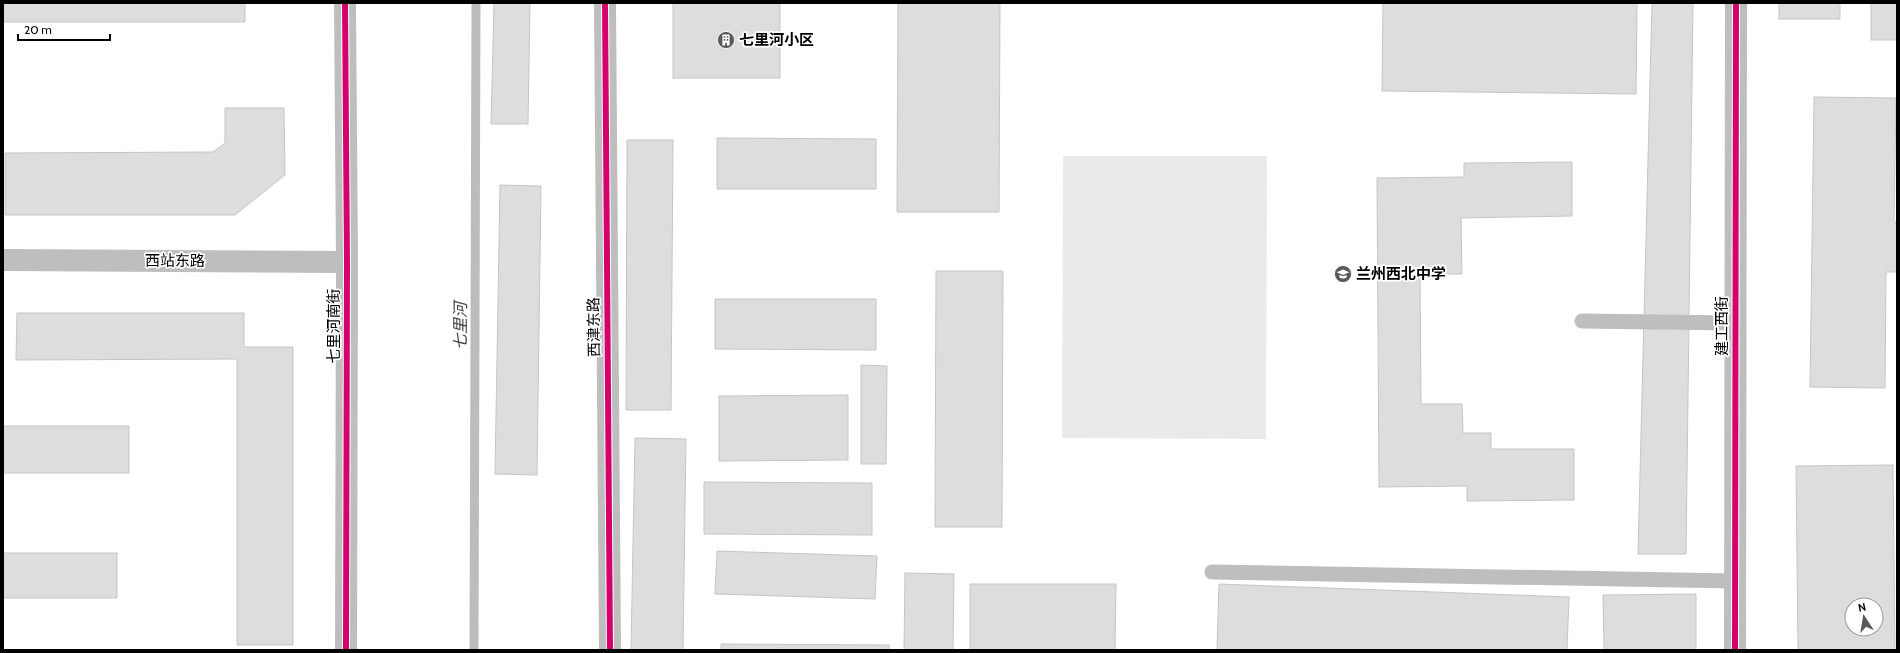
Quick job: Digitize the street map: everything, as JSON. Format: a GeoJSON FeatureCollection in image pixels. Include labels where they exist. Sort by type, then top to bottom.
{"type":"FeatureCollection","features":[{"type":"Feature","properties":{"kind":"street","name":"七里河南街"},"geometry":{"type":"LineString","coordinates":[[345,3],[347,262],[346,650]]}},
{"type":"Feature","properties":{"kind":"street","name":"西津东路"},"geometry":{"type":"LineString","coordinates":[[605,3],[610,650]]}},
{"type":"Feature","properties":{"kind":"street","name":"建工西街"},"geometry":{"type":"LineString","coordinates":[[1735,650],[1736,3]]}},
{"type":"Feature","properties":{"kind":"street","name":"西站东路"},"geometry":{"type":"LineString","coordinates":[[3,260],[347,262]]}},
{"type":"Feature","properties":{"kind":"lane"},"geometry":{"type":"LineString","coordinates":[[1582,321],[1736,323]]}},
{"type":"Feature","properties":{"kind":"lane"},"geometry":{"type":"LineString","coordinates":[[1212,572],[1735,581]]}},
{"type":"Feature","properties":{"kind":"shaded area"},"geometry":{"type":"Polygon","coordinates":[[[1063,156],[1267,156],[1266,439],[1062,438],[1063,156]]]}},
{"type":"Feature","properties":{"kind":"building"},"geometry":{"type":"Polygon","coordinates":[[[3,3],[245,3],[245,22],[3,22],[3,3]]]}},
{"type":"Feature","properties":{"kind":"building"},"geometry":{"type":"Polygon","coordinates":[[[494,3],[530,3],[528,124],[491,124],[494,3]]]}},
{"type":"Feature","properties":{"kind":"building","name":"七里河小区"},"geometry":{"type":"Polygon","coordinates":[[[673,3],[780,3],[780,78],[673,78],[673,3]]]}},
{"type":"Feature","properties":{"kind":"building"},"geometry":{"type":"Polygon","coordinates":[[[898,3],[1000,3],[999,212],[897,212],[898,3]]]}},
{"type":"Feature","properties":{"kind":"building"},"geometry":{"type":"Polygon","coordinates":[[[1383,3],[1637,3],[1636,94],[1382,91],[1383,3]]]}},
{"type":"Feature","properties":{"kind":"building"},"geometry":{"type":"Polygon","coordinates":[[[1652,3],[1693,3],[1686,554],[1638,554],[1652,3]]]}},
{"type":"Feature","properties":{"kind":"building"},"geometry":{"type":"Polygon","coordinates":[[[1779,3],[1840,3],[1840,19],[1779,19],[1779,3]]]}},
{"type":"Feature","properties":{"kind":"building"},"geometry":{"type":"Polygon","coordinates":[[[1871,3],[1897,3],[1897,40],[1871,40],[1871,3]]]}},
{"type":"Feature","properties":{"kind":"building"},"geometry":{"type":"Polygon","coordinates":[[[1814,97],[1896,98],[1894,222],[1897,222],[1897,272],[1886,272],[1885,388],[1810,387],[1814,97]]]}},
{"type":"Feature","properties":{"kind":"building"},"geometry":{"type":"Polygon","coordinates":[[[225,108],[284,108],[285,175],[235,215],[5,215],[5,153],[213,152],[225,143],[225,108]]]}},
{"type":"Feature","properties":{"kind":"building"},"geometry":{"type":"Polygon","coordinates":[[[717,138],[876,139],[876,189],[717,189],[717,138]]]}},
{"type":"Feature","properties":{"kind":"building"},"geometry":{"type":"Polygon","coordinates":[[[627,140],[673,140],[671,410],[626,410],[627,140]]]}},
{"type":"Feature","properties":{"kind":"building"},"geometry":{"type":"Polygon","coordinates":[[[1572,162],[1572,216],[1461,218],[1462,274],[1420,274],[1421,404],[1462,404],[1463,433],[1491,433],[1491,449],[1574,449],[1574,500],[1467,501],[1467,486],[1379,487],[1377,178],[1464,177],[1464,163],[1572,162]]]}},
{"type":"Feature","properties":{"kind":"building"},"geometry":{"type":"Polygon","coordinates":[[[500,185],[541,186],[537,475],[495,474],[500,185]]]}},
{"type":"Feature","properties":{"kind":"building"},"geometry":{"type":"Polygon","coordinates":[[[936,271],[1003,271],[1002,527],[935,527],[936,271]]]}},
{"type":"Feature","properties":{"kind":"building"},"geometry":{"type":"Polygon","coordinates":[[[715,299],[876,299],[876,350],[715,349],[715,299]]]}},
{"type":"Feature","properties":{"kind":"building"},"geometry":{"type":"Polygon","coordinates":[[[17,313],[244,313],[244,347],[293,347],[293,645],[237,645],[237,359],[16,360],[17,313]]]}},
{"type":"Feature","properties":{"kind":"building"},"geometry":{"type":"Polygon","coordinates":[[[861,365],[887,366],[886,464],[861,464],[861,365]]]}},
{"type":"Feature","properties":{"kind":"building"},"geometry":{"type":"Polygon","coordinates":[[[848,395],[848,460],[719,461],[719,396],[848,395]]]}},
{"type":"Feature","properties":{"kind":"building"},"geometry":{"type":"Polygon","coordinates":[[[3,426],[129,426],[129,473],[3,473],[3,426]]]}},
{"type":"Feature","properties":{"kind":"building"},"geometry":{"type":"Polygon","coordinates":[[[635,438],[686,439],[683,650],[631,650],[635,438]]]}},
{"type":"Feature","properties":{"kind":"building"},"geometry":{"type":"Polygon","coordinates":[[[1893,465],[1895,650],[1798,650],[1796,466],[1893,465]]]}},
{"type":"Feature","properties":{"kind":"building"},"geometry":{"type":"Polygon","coordinates":[[[704,482],[872,483],[872,535],[704,534],[704,482]]]}},
{"type":"Feature","properties":{"kind":"building"},"geometry":{"type":"Polygon","coordinates":[[[717,551],[877,556],[875,599],[715,594],[717,551]]]}},
{"type":"Feature","properties":{"kind":"building"},"geometry":{"type":"Polygon","coordinates":[[[3,553],[117,553],[117,598],[3,598],[3,553]]]}},
{"type":"Feature","properties":{"kind":"building"},"geometry":{"type":"Polygon","coordinates":[[[905,573],[954,574],[953,650],[904,650],[905,573]]]}},
{"type":"Feature","properties":{"kind":"building"},"geometry":{"type":"Polygon","coordinates":[[[970,584],[1116,584],[1115,650],[970,650],[970,584]]]}},
{"type":"Feature","properties":{"kind":"building"},"geometry":{"type":"Polygon","coordinates":[[[1219,584],[1569,597],[1567,650],[1217,650],[1219,584]]]}},
{"type":"Feature","properties":{"kind":"building"},"geometry":{"type":"Polygon","coordinates":[[[1696,594],[1696,650],[1604,650],[1603,595],[1696,594]]]}},
{"type":"Feature","properties":{"kind":"building"},"geometry":{"type":"Polygon","coordinates":[[[721,644],[889,645],[889,650],[721,650],[721,644]]]}},
{"type":"Feature","properties":{"kind":"waterway","name":"七里河"},"geometry":{"type":"LineString","coordinates":[[474,650],[476,3]]}},
{"type":"Feature","properties":{"kind":"cycle path"},"geometry":{"type":"LineString","coordinates":[[345,3],[347,262],[346,650]]}},
{"type":"Feature","properties":{"kind":"cycle path"},"geometry":{"type":"LineString","coordinates":[[605,3],[610,650]]}},
{"type":"Feature","properties":{"kind":"cycle path"},"geometry":{"type":"LineString","coordinates":[[1735,650],[1736,3]]}},
{"type":"Feature","properties":{"kind":"place","name":"七里河小区"},"geometry":{"type":"Point","coordinates":[726,40]}},
{"type":"Feature","properties":{"kind":"place","name":"兰州西北中学"},"geometry":{"type":"Point","coordinates":[1343,274]}}]}
